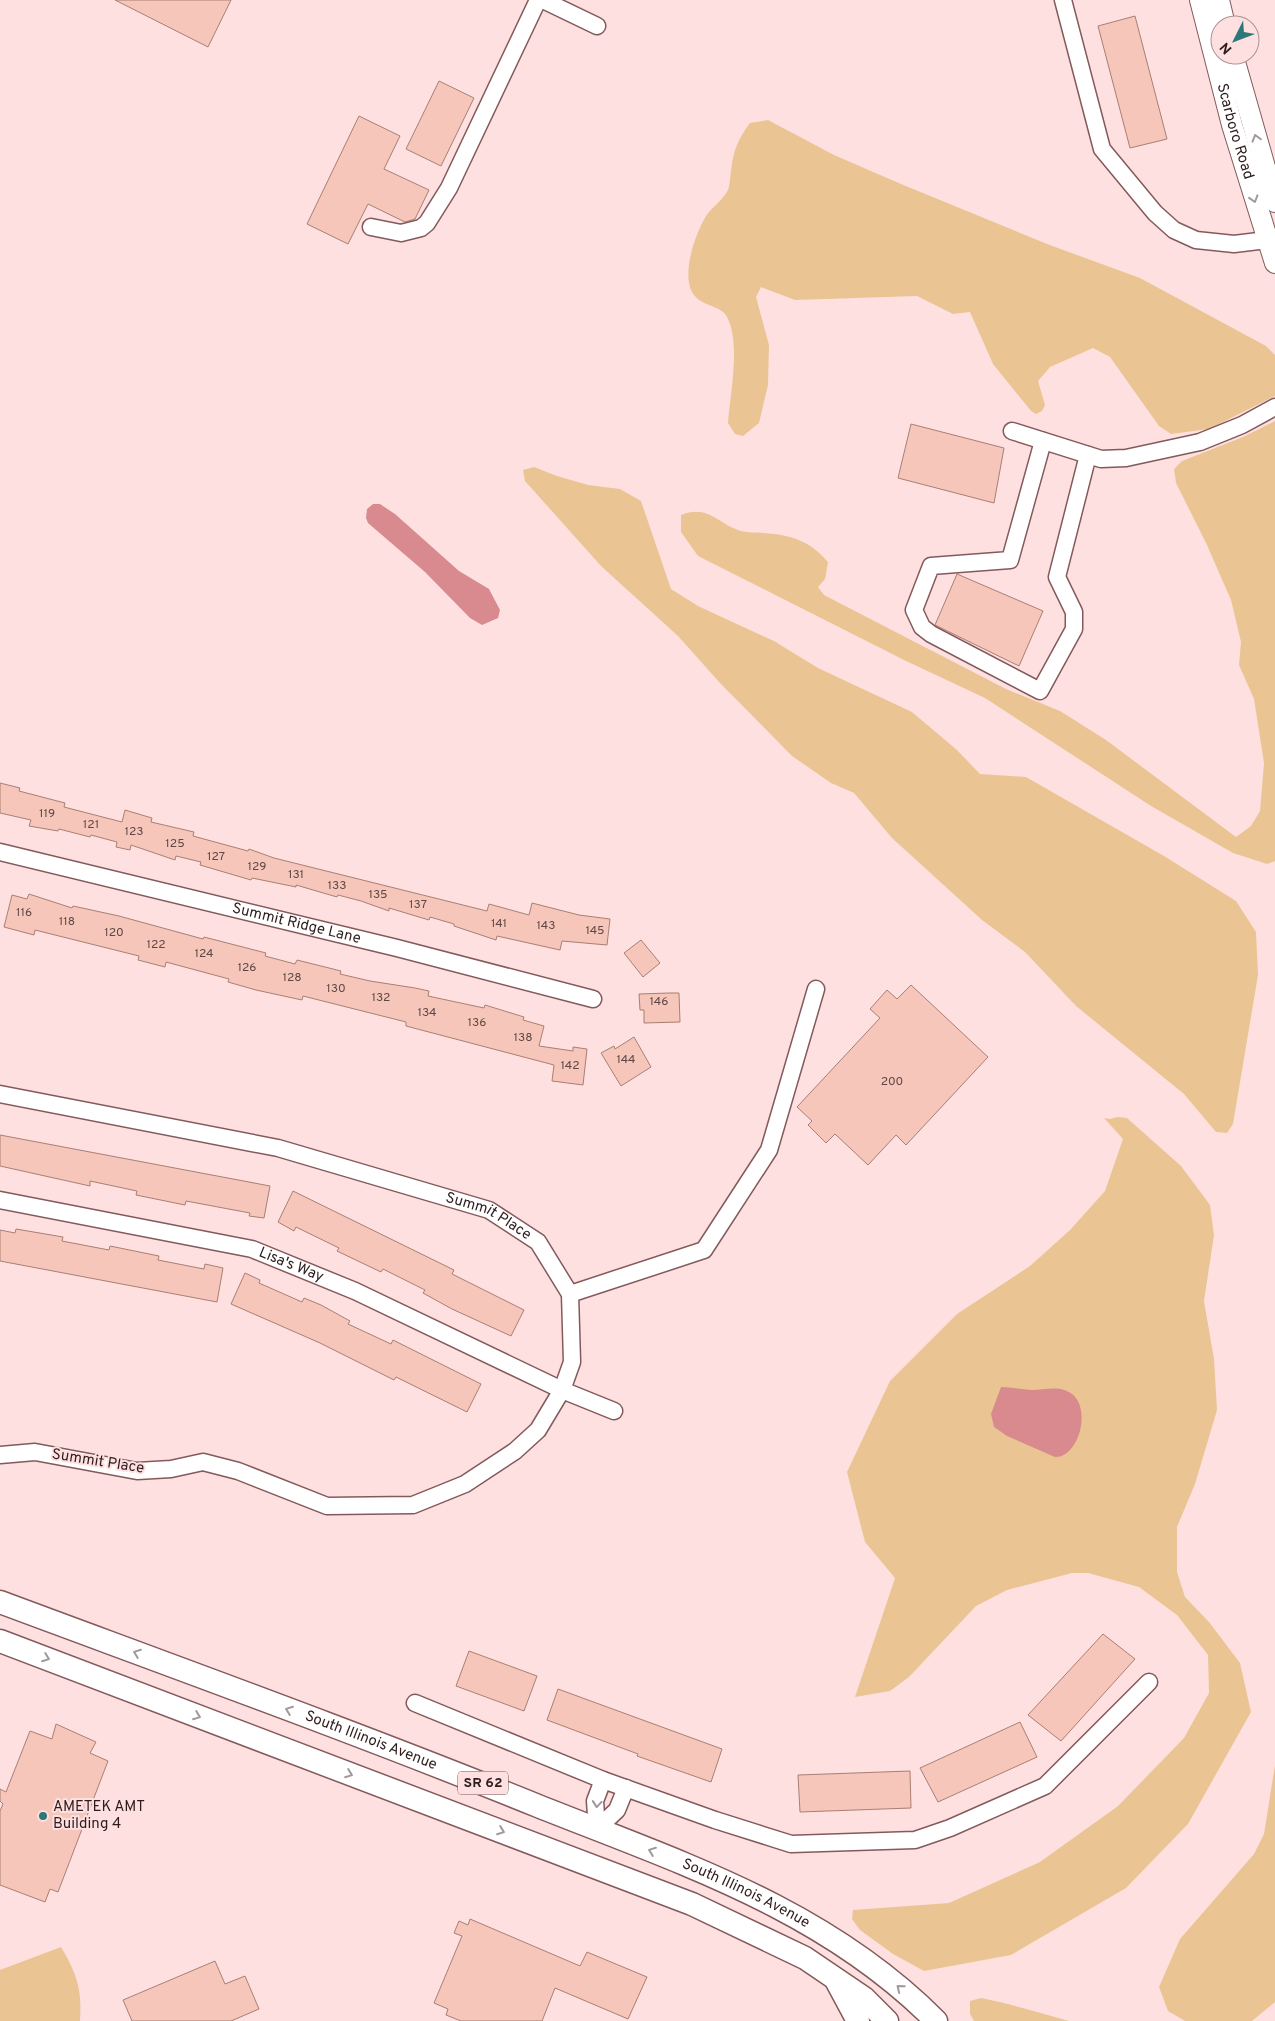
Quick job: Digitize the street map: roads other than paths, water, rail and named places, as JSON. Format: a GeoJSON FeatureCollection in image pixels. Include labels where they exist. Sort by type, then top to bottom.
{"type":"FeatureCollection","features":[{"type":"Feature","properties":{"kind":"highway","name":"South Illinois Avenue"},"geometry":{"type":"LineString","coordinates":[[0,1602],[457,1773],[686,1864],[754,1894],[845,1946],[902,1989],[936,2021]]}},
{"type":"Feature","properties":{"kind":"highway","name":"SR 62"},"geometry":{"type":"LineString","coordinates":[[0,1641],[586,1862],[692,1904],[804,1958],[864,1998],[887,2021]]}},
{"type":"Feature","properties":{"kind":"highway"},"geometry":{"type":"LineString","coordinates":[[586,1862],[597,1829]]}},
{"type":"Feature","properties":{"kind":"highway"},"geometry":{"type":"LineString","coordinates":[[834,1977],[858,2021]]}},
{"type":"Feature","properties":{"kind":"main road","name":"Scarboro Road"},"geometry":{"type":"LineString","coordinates":[[1200,0],[1232,125],[1271,240],[1275,263]]}},
{"type":"Feature","properties":{"kind":"main road"},"geometry":{"type":"LineString","coordinates":[[1219,0],[1223,15]]}},
{"type":"Feature","properties":{"kind":"main road","name":"Scarboro Road"},"geometry":{"type":"LineString","coordinates":[[1236,65],[1275,202]]}},
{"type":"Feature","properties":{"kind":"street"},"geometry":{"type":"LineString","coordinates":[[371,227],[401,233],[421,228],[426,223],[449,188],[538,0]]}},
{"type":"Feature","properties":{"kind":"street"},"geometry":{"type":"LineString","coordinates":[[543,0],[597,26]]}},
{"type":"Feature","properties":{"kind":"street"},"geometry":{"type":"LineString","coordinates":[[1063,0],[1102,149],[1155,213],[1174,230],[1196,240],[1234,244],[1271,240]]}},
{"type":"Feature","properties":{"kind":"street"},"geometry":{"type":"LineString","coordinates":[[1012,431],[1101,459],[1126,458],[1200,442],[1242,425],[1275,407]]}},
{"type":"Feature","properties":{"kind":"street"},"geometry":{"type":"LineString","coordinates":[[1043,441],[1010,560],[931,566],[914,610],[922,627],[931,634],[1040,691],[1074,629],[1074,612],[1057,576],[1088,455]]}},
{"type":"Feature","properties":{"kind":"street","name":"Summit Ridge Lane"},"geometry":{"type":"LineString","coordinates":[[0,852],[378,944],[593,1000]]}},
{"type":"Feature","properties":{"kind":"street"},"geometry":{"type":"LineString","coordinates":[[570,1294],[704,1250],[768,1150],[816,989]]}},
{"type":"Feature","properties":{"kind":"street","name":"Summit Place"},"geometry":{"type":"LineString","coordinates":[[0,1094],[278,1148],[489,1210],[538,1242],[570,1294],[572,1362],[562,1390],[538,1430],[515,1451],[465,1484],[413,1505],[327,1506],[238,1470],[203,1462],[171,1469],[137,1471],[35,1452],[0,1455]]}},
{"type":"Feature","properties":{"kind":"street","name":"Lisa's Way"},"geometry":{"type":"LineString","coordinates":[[0,1200],[252,1249],[355,1290],[562,1390],[614,1411]]}},
{"type":"Feature","properties":{"kind":"street"},"geometry":{"type":"LineString","coordinates":[[415,1703],[603,1780],[790,1844],[915,1840],[950,1828],[1045,1786],[1149,1682]]}},
{"type":"Feature","properties":{"kind":"street"},"geometry":{"type":"LineString","coordinates":[[597,1829],[596,1802],[603,1780]]}},
{"type":"Feature","properties":{"kind":"street"},"geometry":{"type":"LineString","coordinates":[[597,1829],[617,1810],[626,1788]]}},
{"type":"Feature","properties":{"kind":"place","name":"AMETEK AMT Building 4"},"geometry":{"type":"Point","coordinates":[43,1816]}}]}
